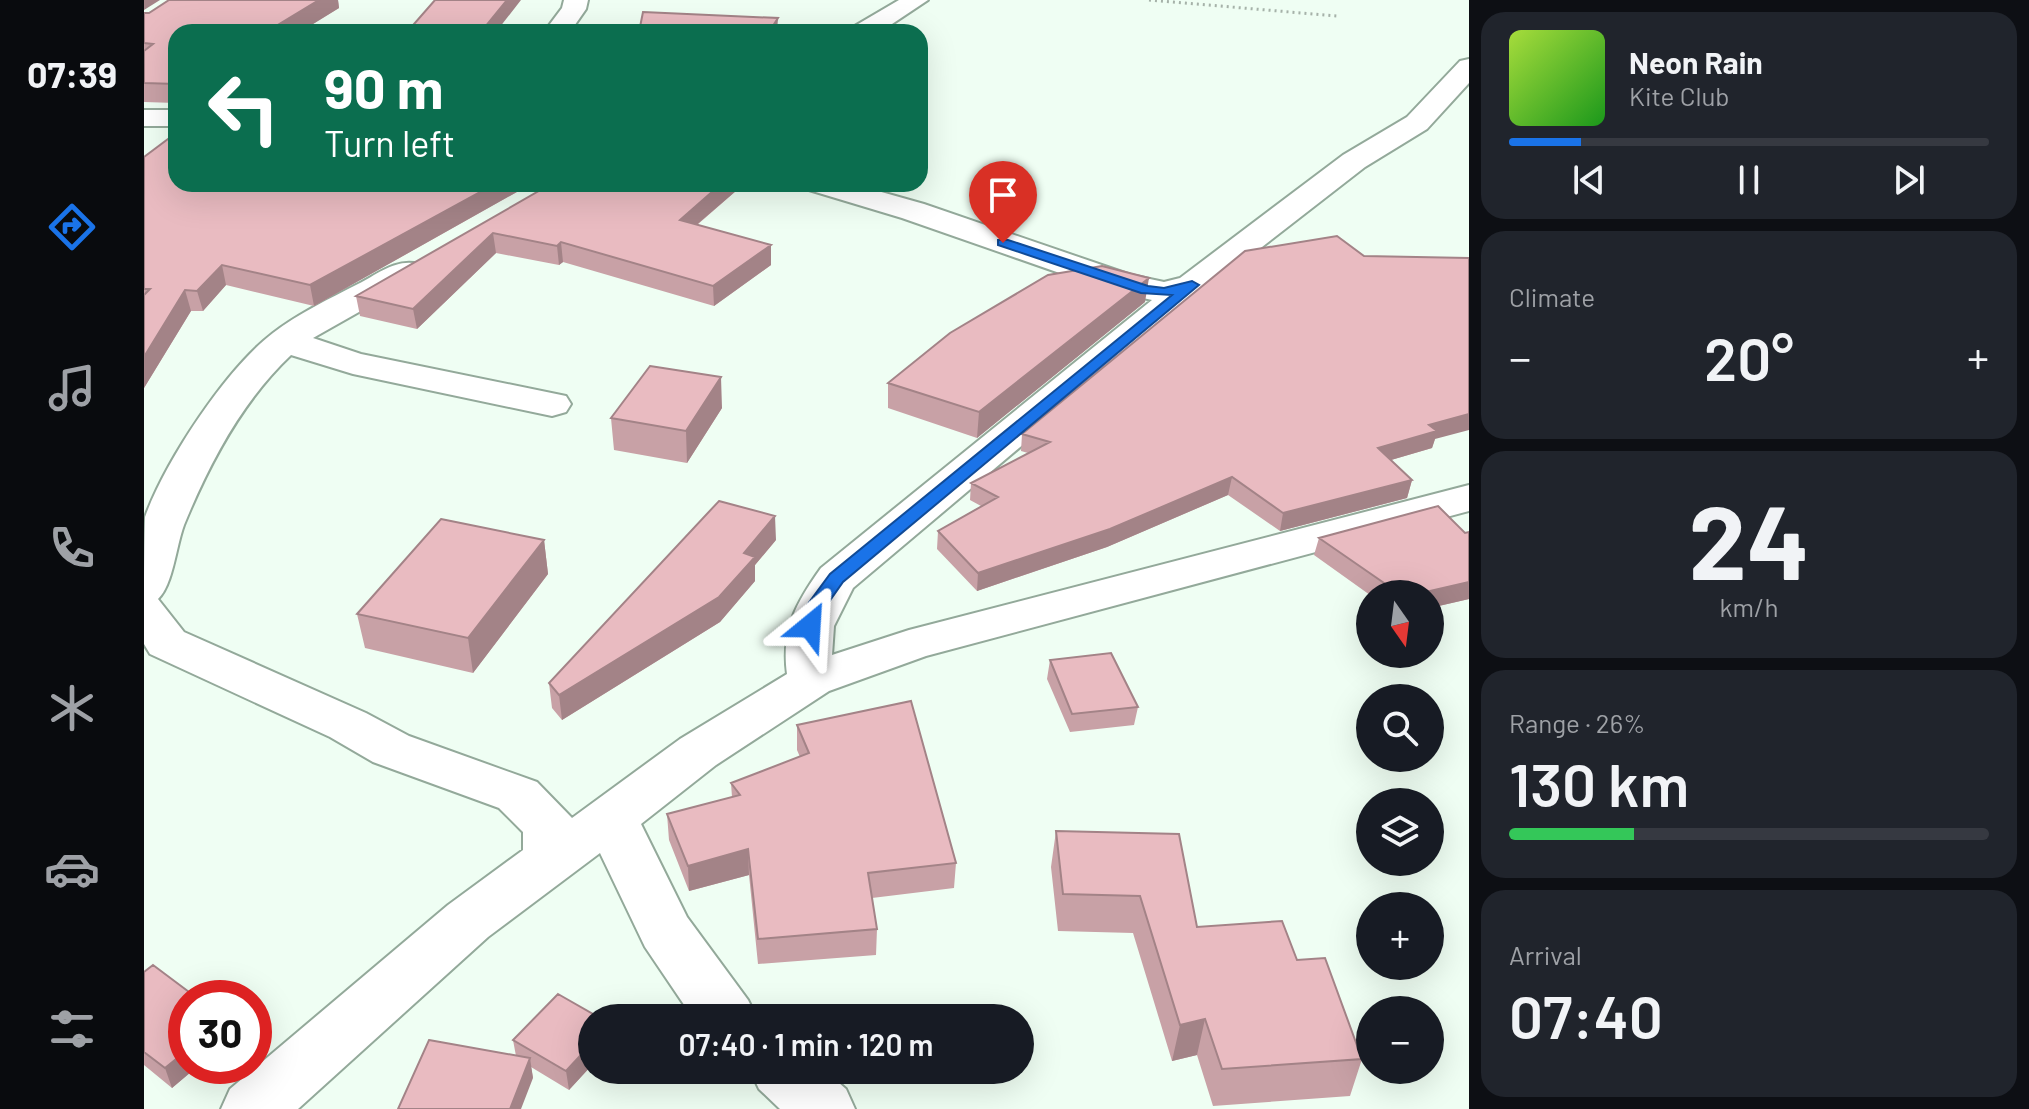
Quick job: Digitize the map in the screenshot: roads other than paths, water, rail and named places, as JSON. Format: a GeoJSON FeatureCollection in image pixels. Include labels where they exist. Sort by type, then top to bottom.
{"type":"FeatureCollection","features":[{"type":"Feature","properties":{"kind":"street"},"geometry":{"type":"LineString","coordinates":[[563,24],[574,9],[576,0]]}},
{"type":"Feature","properties":{"kind":"street"},"geometry":{"type":"LineString","coordinates":[[876,24],[916,0]]}},
{"type":"Feature","properties":{"kind":"street"},"geometry":{"type":"LineString","coordinates":[[812,680],[805,643],[815,608],[837,578],[1192,285],[1354,161],[1417,123],[1469,67]]}},
{"type":"Feature","properties":{"kind":"street"},"geometry":{"type":"LineString","coordinates":[[144,118],[168,118]]}},
{"type":"Feature","properties":{"kind":"street"},"geometry":{"type":"LineString","coordinates":[[848,192],[913,211],[1123,284],[1164,292],[1192,285]]}},
{"type":"Feature","properties":{"kind":"street"},"geometry":{"type":"LineString","coordinates":[[144,589],[147,567],[162,525],[229,400],[253,370],[285,341],[435,255]]}},
{"type":"Feature","properties":{"kind":"street"},"geometry":{"type":"LineString","coordinates":[[285,341],[353,363],[552,404]]}},
{"type":"Feature","properties":{"kind":"street"},"geometry":{"type":"LineString","coordinates":[[253,1109],[468,921],[611,819],[698,752],[812,680],[909,645],[1469,498]]}},
{"type":"Feature","properties":{"kind":"street"},"geometry":{"type":"LineString","coordinates":[[144,610],[167,643],[348,725],[391,749],[518,795],[550,826],[551,859]]}},
{"type":"Feature","properties":{"kind":"street"},"geometry":{"type":"LineString","coordinates":[[611,819],[665,931],[717,1004]]}},
{"type":"Feature","properties":{"kind":"street"},"geometry":{"type":"LineString","coordinates":[[796,1084],[823,1109]]}}]}
